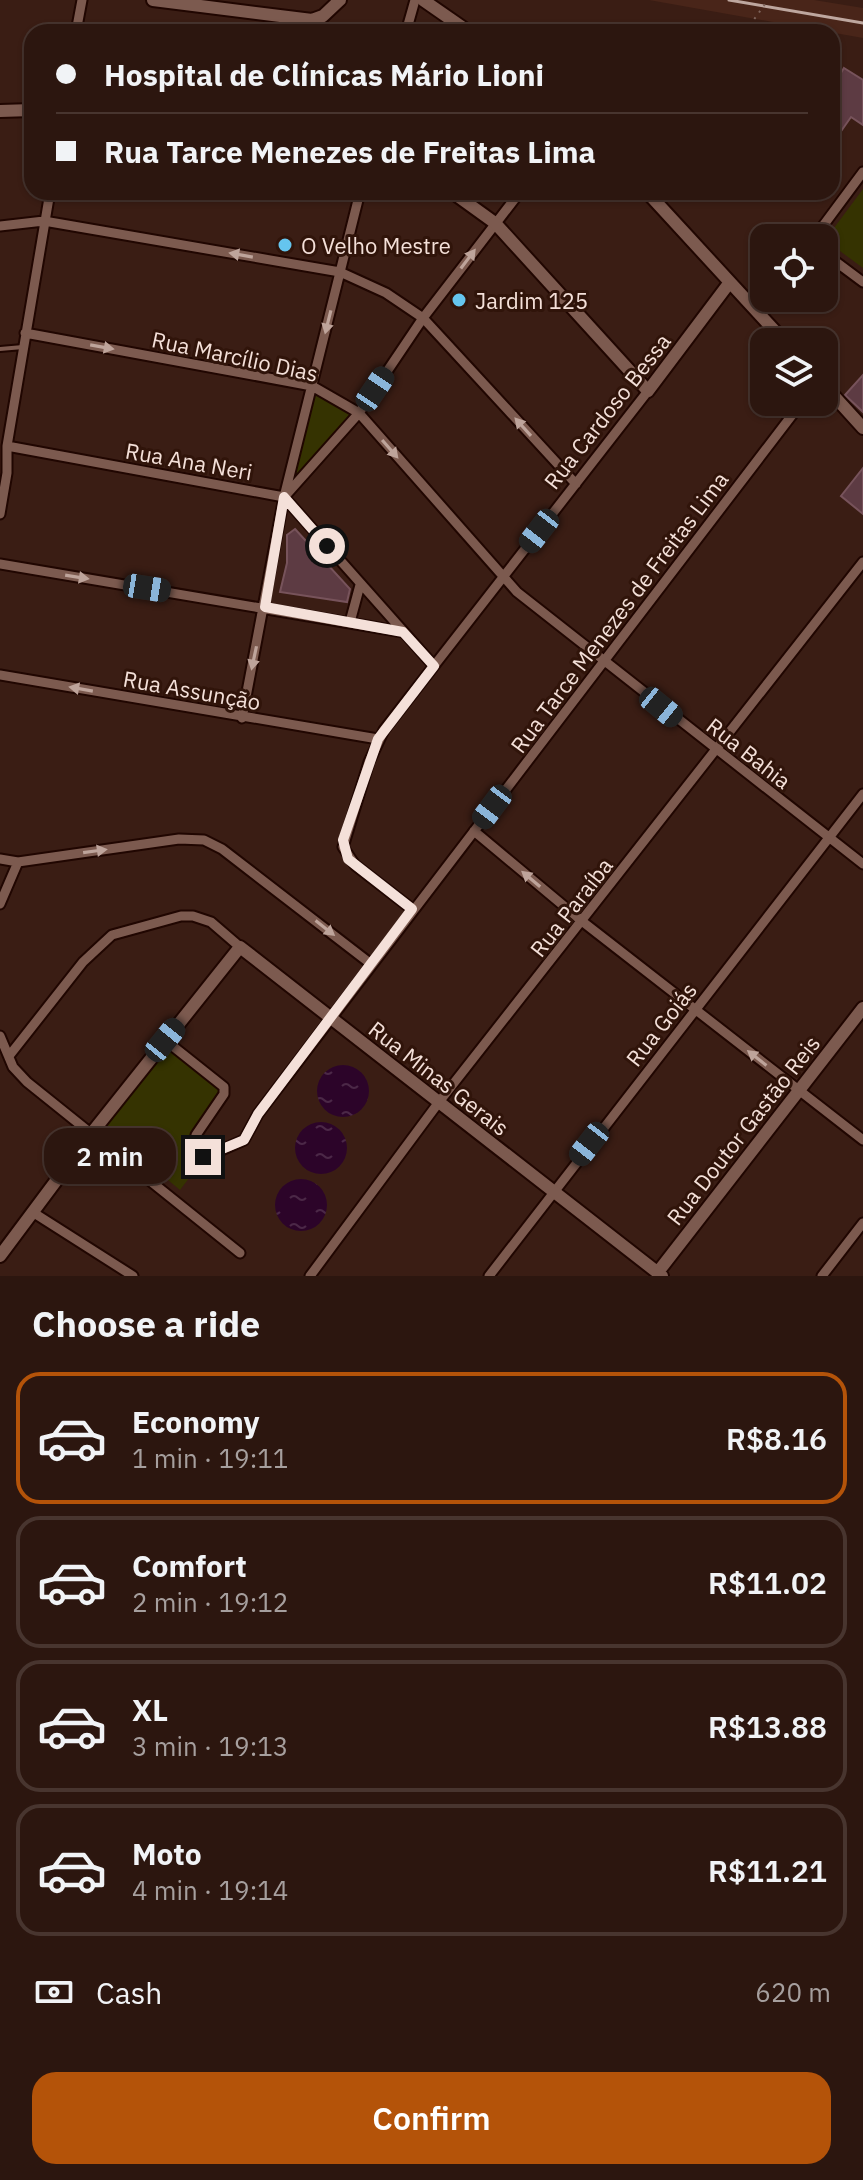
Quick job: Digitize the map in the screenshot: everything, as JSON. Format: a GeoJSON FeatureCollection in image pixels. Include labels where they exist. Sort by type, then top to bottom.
{"type":"FeatureCollection","features":[{"type":"Feature","properties":{"kind":"street"},"geometry":{"type":"LineString","coordinates":[[78,24],[82,0]]}},
{"type":"Feature","properties":{"kind":"street"},"geometry":{"type":"LineString","coordinates":[[153,0],[312,20],[329,13],[340,0]]}},
{"type":"Feature","properties":{"kind":"street"},"geometry":{"type":"LineString","coordinates":[[408,24],[415,0]]}},
{"type":"Feature","properties":{"kind":"street"},"geometry":{"type":"LineString","coordinates":[[423,0],[458,24]]}},
{"type":"Feature","properties":{"kind":"street"},"geometry":{"type":"LineString","coordinates":[[0,111],[24,110]]}},
{"type":"Feature","properties":{"kind":"street"},"geometry":{"type":"LineString","coordinates":[[824,224],[863,172]]}},
{"type":"Feature","properties":{"kind":"street"},"geometry":{"type":"LineString","coordinates":[[0,514],[7,473],[7,446],[48,200]]}},
{"type":"Feature","properties":{"kind":"street"},"geometry":{"type":"LineString","coordinates":[[242,718],[284,497],[358,200]]}},
{"type":"Feature","properties":{"kind":"street"},"geometry":{"type":"LineString","coordinates":[[463,200],[495,223],[648,391]]}},
{"type":"Feature","properties":{"kind":"street"},"geometry":{"type":"LineString","coordinates":[[284,497],[359,413],[423,318],[514,200]]}},
{"type":"Feature","properties":{"kind":"street"},"geometry":{"type":"LineString","coordinates":[[654,200],[772,328]]}},
{"type":"Feature","properties":{"kind":"street"},"geometry":{"type":"LineString","coordinates":[[0,226],[44,221],[340,272],[386,293],[423,318],[576,484]]}},
{"type":"Feature","properties":{"kind":"street"},"geometry":{"type":"LineString","coordinates":[[838,263],[863,282]]}},
{"type":"Feature","properties":{"kind":"street","name":"Rua Cardoso Bessa"},"geometry":{"type":"LineString","coordinates":[[412,909],[355,865],[343,847],[346,829],[378,739],[730,282]]}},
{"type":"Feature","properties":{"kind":"street","name":"Rua Marcílio Dias"},"geometry":{"type":"LineString","coordinates":[[25,333],[312,386],[359,413],[502,579]]}},
{"type":"Feature","properties":{"kind":"street"},"geometry":{"type":"LineString","coordinates":[[838,400],[863,428]]}},
{"type":"Feature","properties":{"kind":"street","name":"Rua Tarce Menezes de Freitas Lima"},"geometry":{"type":"LineString","coordinates":[[165,1040],[224,1087],[224,1094],[194,1139],[194,1154],[203,1157],[244,1140],[258,1114],[412,909],[791,416]]}},
{"type":"Feature","properties":{"kind":"street","name":"Rua Ana Neri"},"geometry":{"type":"LineString","coordinates":[[7,446],[284,497]]}},
{"type":"Feature","properties":{"kind":"street"},"geometry":{"type":"LineString","coordinates":[[284,497],[434,666]]}},
{"type":"Feature","properties":{"kind":"street","name":"Rua Paraíba"},"geometry":{"type":"LineString","coordinates":[[315,1274],[439,1102],[863,562]]}},
{"type":"Feature","properties":{"kind":"street"},"geometry":{"type":"LineString","coordinates":[[0,564],[403,632]]}},
{"type":"Feature","properties":{"kind":"street","name":"Rua Bahia"},"geometry":{"type":"LineString","coordinates":[[502,579],[863,864]]}},
{"type":"Feature","properties":{"kind":"street"},"geometry":{"type":"LineString","coordinates":[[350,622],[360,585]]}},
{"type":"Feature","properties":{"kind":"street","name":"Rua Assunção"},"geometry":{"type":"LineString","coordinates":[[0,675],[378,739]]}},
{"type":"Feature","properties":{"kind":"street","name":"Rua Goiás"},"geometry":{"type":"LineString","coordinates":[[489,1276],[863,794]]}},
{"type":"Feature","properties":{"kind":"street"},"geometry":{"type":"LineString","coordinates":[[474,831],[583,922],[863,1140]]}},
{"type":"Feature","properties":{"kind":"street"},"geometry":{"type":"LineString","coordinates":[[0,859],[18,862],[179,839],[204,840],[222,849],[371,964]]}},
{"type":"Feature","properties":{"kind":"street"},"geometry":{"type":"LineString","coordinates":[[0,904],[18,862]]}},
{"type":"Feature","properties":{"kind":"street","name":"Rua Minas Gerais"},"geometry":{"type":"LineString","coordinates":[[9,1056],[94,949],[112,935],[165,920],[193,916],[211,922],[658,1275]]}},
{"type":"Feature","properties":{"kind":"street"},"geometry":{"type":"LineString","coordinates":[[0,1256],[91,1134],[240,947]]}},
{"type":"Feature","properties":{"kind":"street","name":"Rua Doutor Gastão Reis"},"geometry":{"type":"LineString","coordinates":[[658,1275],[863,1008]]}},
{"type":"Feature","properties":{"kind":"street"},"geometry":{"type":"LineString","coordinates":[[0,1036],[19,1074],[240,1253]]}},
{"type":"Feature","properties":{"kind":"street"},"geometry":{"type":"LineString","coordinates":[[34,1213],[133,1276]]}},
{"type":"Feature","properties":{"kind":"street"},"geometry":{"type":"LineString","coordinates":[[822,1276],[863,1223]]}},
{"type":"Feature","properties":{"kind":"lane"},"geometry":{"type":"LineString","coordinates":[[0,349],[23,347]]}},
{"type":"Feature","properties":{"kind":"path"},"geometry":{"type":"LineString","coordinates":[[751,24],[768,0]]}},
{"type":"Feature","properties":{"kind":"shaded area"},"geometry":{"type":"Polygon","coordinates":[[[649,0],[814,0],[863,8],[863,38],[840,34],[840,24],[784,24],[649,0]]]}},
{"type":"Feature","properties":{"kind":"shaded area"},"geometry":{"type":"Polygon","coordinates":[[[863,189],[863,268],[838,250],[837,224],[863,189]]]}},
{"type":"Feature","properties":{"kind":"shaded area"},"geometry":{"type":"Polygon","coordinates":[[[314,389],[356,414],[288,498],[314,389]]]}},
{"type":"Feature","properties":{"kind":"shaded area"},"geometry":{"type":"Polygon","coordinates":[[[165,1047],[221,1089],[199,1121],[189,1150],[199,1165],[180,1190],[103,1126],[165,1047]]]}},
{"type":"Feature","properties":{"kind":"water"},"geometry":{"type":"Polygon","coordinates":[[[343,1065],[362,1072],[369,1091],[362,1110],[343,1117],[324,1110],[317,1091],[324,1072],[343,1065]]]}},
{"type":"Feature","properties":{"kind":"water"},"geometry":{"type":"Polygon","coordinates":[[[321,1122],[340,1129],[347,1148],[340,1167],[321,1174],[302,1167],[295,1148],[302,1129],[321,1122]]]}},
{"type":"Feature","properties":{"kind":"water"},"geometry":{"type":"Polygon","coordinates":[[[301,1179],[320,1186],[327,1205],[320,1224],[301,1231],[282,1224],[275,1205],[282,1186],[301,1179]]]}},
{"type":"Feature","properties":{"kind":"building"},"geometry":{"type":"Polygon","coordinates":[[[844,68],[863,80],[863,125],[851,117],[840,133],[840,74],[844,68]]]}},
{"type":"Feature","properties":{"kind":"building"},"geometry":{"type":"Polygon","coordinates":[[[863,375],[863,412],[845,395],[863,375]]]}},
{"type":"Feature","properties":{"kind":"building"},"geometry":{"type":"Polygon","coordinates":[[[863,468],[863,514],[841,496],[863,468]]]}},
{"type":"Feature","properties":{"kind":"building"},"geometry":{"type":"Polygon","coordinates":[[[295,529],[350,589],[347,602],[280,592],[287,563],[287,535],[295,529]]]}},
{"type":"Feature","properties":{"kind":"railway"},"geometry":{"type":"LineString","coordinates":[[729,0],[863,23]]}},
{"type":"Feature","properties":{"kind":"place","name":"O Velho Mestre"},"geometry":{"type":"Point","coordinates":[285,245]}},
{"type":"Feature","properties":{"kind":"place","name":"Jardim 125"},"geometry":{"type":"Point","coordinates":[459,300]}},
{"type":"Feature","properties":{"kind":"route"},"geometry":{"type":"LineString","coordinates":[[203,1157],[244,1140],[258,1114],[412,909],[348,859],[343,840],[378,739],[434,666],[403,632],[265,607],[284,497],[327,546]]}}]}
